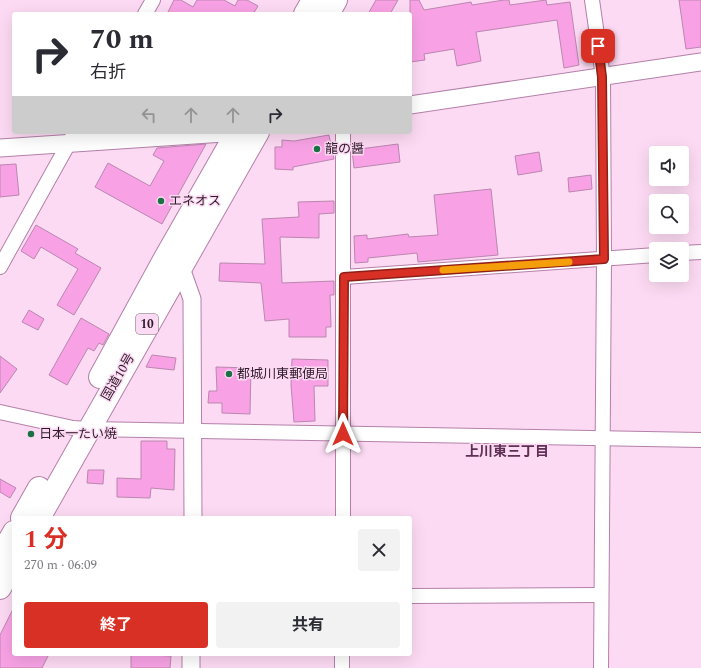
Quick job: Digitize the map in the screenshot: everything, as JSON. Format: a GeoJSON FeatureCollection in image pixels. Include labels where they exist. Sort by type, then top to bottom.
{"type":"FeatureCollection","features":[{"type":"Feature","properties":{"kind":"highway"},"geometry":{"type":"LineString","coordinates":[[306,12],[313,0]]}},
{"type":"Feature","properties":{"kind":"highway"},"geometry":{"type":"LineString","coordinates":[[329,12],[336,0]]}},
{"type":"Feature","properties":{"kind":"highway","name":"国道10号"},"geometry":{"type":"LineString","coordinates":[[23,516],[80,429],[173,263],[236,134]]}},
{"type":"Feature","properties":{"kind":"highway","name":"国道10号"},"geometry":{"type":"LineString","coordinates":[[173,263],[257,134]]}},
{"type":"Feature","properties":{"kind":"highway","name":"国道10号"},"geometry":{"type":"LineString","coordinates":[[40,516],[80,429]]}},
{"type":"Feature","properties":{"kind":"highway"},"geometry":{"type":"LineString","coordinates":[[0,556],[12,535]]}},
{"type":"Feature","properties":{"kind":"highway"},"geometry":{"type":"LineString","coordinates":[[0,588],[12,567]]}},
{"type":"Feature","properties":{"kind":"street"},"geometry":{"type":"LineString","coordinates":[[146,12],[153,0]]}},
{"type":"Feature","properties":{"kind":"street"},"geometry":{"type":"LineString","coordinates":[[592,0],[602,77],[604,259],[600,595],[601,668]]}},
{"type":"Feature","properties":{"kind":"street"},"geometry":{"type":"LineString","coordinates":[[412,105],[701,62]]}},
{"type":"Feature","properties":{"kind":"street"},"geometry":{"type":"LineString","coordinates":[[0,148],[72,137],[171,134]]}},
{"type":"Feature","properties":{"kind":"street"},"geometry":{"type":"LineString","coordinates":[[343,134],[343,516]]}},
{"type":"Feature","properties":{"kind":"street"},"geometry":{"type":"LineString","coordinates":[[0,267],[72,137]]}},
{"type":"Feature","properties":{"kind":"street"},"geometry":{"type":"LineString","coordinates":[[689,253],[701,252]]}},
{"type":"Feature","properties":{"kind":"street"},"geometry":{"type":"LineString","coordinates":[[344,277],[649,256]]}},
{"type":"Feature","properties":{"kind":"street"},"geometry":{"type":"LineString","coordinates":[[173,263],[192,299],[193,516]]}},
{"type":"Feature","properties":{"kind":"street"},"geometry":{"type":"LineString","coordinates":[[0,412],[80,429],[701,440]]}},
{"type":"Feature","properties":{"kind":"street"},"geometry":{"type":"LineString","coordinates":[[412,596],[600,595]]}},
{"type":"Feature","properties":{"kind":"street"},"geometry":{"type":"LineString","coordinates":[[191,656],[191,668]]}},
{"type":"Feature","properties":{"kind":"street"},"geometry":{"type":"LineString","coordinates":[[342,656],[342,668]]}},
{"type":"Feature","properties":{"kind":"building"},"geometry":{"type":"Polygon","coordinates":[[[174,0],[181,0],[193,7],[197,0],[224,0],[235,6],[238,0],[247,0],[258,6],[254,12],[168,12],[174,0]]]}},
{"type":"Feature","properties":{"kind":"building"},"geometry":{"type":"Polygon","coordinates":[[[376,0],[398,0],[391,12],[369,12],[376,0]]]}},
{"type":"Feature","properties":{"kind":"building"},"geometry":{"type":"Polygon","coordinates":[[[410,0],[419,0],[424,10],[471,2],[472,5],[504,0],[509,0],[510,5],[546,0],[547,5],[570,2],[579,65],[564,68],[557,20],[476,32],[481,61],[457,66],[454,49],[424,54],[425,60],[412,62],[412,12],[410,12],[410,0]]]}},
{"type":"Feature","properties":{"kind":"building"},"geometry":{"type":"Polygon","coordinates":[[[679,0],[701,0],[701,47],[686,49],[679,0]]]}},
{"type":"Feature","properties":{"kind":"building"},"geometry":{"type":"Polygon","coordinates":[[[329,135],[334,159],[293,167],[293,170],[275,169],[275,147],[282,147],[282,140],[294,141],[329,135]]]}},
{"type":"Feature","properties":{"kind":"building"},"geometry":{"type":"Polygon","coordinates":[[[206,144],[162,224],[95,187],[108,163],[150,186],[164,161],[153,155],[157,148],[206,144]]]}},
{"type":"Feature","properties":{"kind":"building"},"geometry":{"type":"Polygon","coordinates":[[[398,144],[400,162],[354,168],[352,150],[398,144]]]}},
{"type":"Feature","properties":{"kind":"building"},"geometry":{"type":"Polygon","coordinates":[[[539,152],[542,171],[518,175],[515,156],[539,152]]]}},
{"type":"Feature","properties":{"kind":"building"},"geometry":{"type":"Polygon","coordinates":[[[16,164],[19,195],[0,197],[0,165],[16,164]]]}},
{"type":"Feature","properties":{"kind":"building"},"geometry":{"type":"Polygon","coordinates":[[[591,175],[592,189],[569,192],[568,178],[591,175]]]}},
{"type":"Feature","properties":{"kind":"building"},"geometry":{"type":"Polygon","coordinates":[[[491,189],[498,255],[418,262],[417,253],[368,258],[368,262],[355,263],[354,236],[367,235],[367,239],[408,234],[409,237],[438,235],[434,195],[491,189]]]}},
{"type":"Feature","properties":{"kind":"building"},"geometry":{"type":"Polygon","coordinates":[[[334,201],[334,213],[319,214],[319,238],[280,237],[282,283],[334,281],[334,295],[330,295],[331,327],[326,327],[326,337],[289,337],[289,319],[265,321],[261,283],[219,281],[220,263],[265,264],[262,219],[299,217],[298,202],[334,201]]]}},
{"type":"Feature","properties":{"kind":"building"},"geometry":{"type":"Polygon","coordinates":[[[36,225],[78,249],[75,253],[101,268],[74,315],[57,305],[78,269],[41,247],[34,259],[21,251],[36,225]]]}},
{"type":"Feature","properties":{"kind":"building"},"geometry":{"type":"Polygon","coordinates":[[[29,310],[44,319],[38,330],[22,322],[29,310]]]}},
{"type":"Feature","properties":{"kind":"building"},"geometry":{"type":"Polygon","coordinates":[[[81,318],[109,334],[103,345],[99,343],[94,351],[88,348],[67,385],[49,375],[81,318]]]}},
{"type":"Feature","properties":{"kind":"building"},"geometry":{"type":"Polygon","coordinates":[[[152,355],[176,358],[174,370],[146,367],[152,355]]]}},
{"type":"Feature","properties":{"kind":"building"},"geometry":{"type":"Polygon","coordinates":[[[0,356],[17,369],[0,393],[0,356]]]}},
{"type":"Feature","properties":{"kind":"building"},"geometry":{"type":"Polygon","coordinates":[[[292,359],[328,360],[328,386],[314,386],[315,421],[294,422],[291,385],[292,359]]]}},
{"type":"Feature","properties":{"kind":"building"},"geometry":{"type":"Polygon","coordinates":[[[216,367],[251,368],[250,414],[222,413],[222,403],[208,403],[209,391],[217,391],[216,367]]]}},
{"type":"Feature","properties":{"kind":"building"},"geometry":{"type":"Polygon","coordinates":[[[141,441],[167,441],[167,449],[175,449],[174,490],[151,488],[150,498],[117,497],[117,478],[141,479],[141,441]]]}},
{"type":"Feature","properties":{"kind":"building"},"geometry":{"type":"Polygon","coordinates":[[[88,470],[104,470],[103,484],[87,483],[88,470]]]}},
{"type":"Feature","properties":{"kind":"building"},"geometry":{"type":"Polygon","coordinates":[[[0,479],[16,488],[10,498],[0,492],[0,479]]]}},
{"type":"Feature","properties":{"kind":"building"},"geometry":{"type":"Polygon","coordinates":[[[12,611],[12,656],[48,656],[42,668],[0,668],[0,635],[12,611]]]}},
{"type":"Feature","properties":{"kind":"building"},"geometry":{"type":"Polygon","coordinates":[[[131,656],[171,656],[170,668],[131,668],[131,656]]]}},
{"type":"Feature","properties":{"kind":"slow traffic"},"geometry":{"type":"LineString","coordinates":[[443,270],[569,262]]}},
{"type":"Feature","properties":{"kind":"place","name":"龍の醤"},"geometry":{"type":"Point","coordinates":[317,149]}},
{"type":"Feature","properties":{"kind":"place","name":"エネオス"},"geometry":{"type":"Point","coordinates":[161,201]}},
{"type":"Feature","properties":{"kind":"place","name":"都城川東郵便局"},"geometry":{"type":"Point","coordinates":[229,374]}},
{"type":"Feature","properties":{"kind":"place","name":"日本一たい焼"},"geometry":{"type":"Point","coordinates":[31,434]}},
{"type":"Feature","properties":{"kind":"district","name":"上川東三丁目"},"geometry":{"type":"Point","coordinates":[507,451]}},
{"type":"Feature","properties":{"kind":"route"},"geometry":{"type":"LineString","coordinates":[[343,434],[344,277],[604,259],[602,77],[598,46]]}}]}
